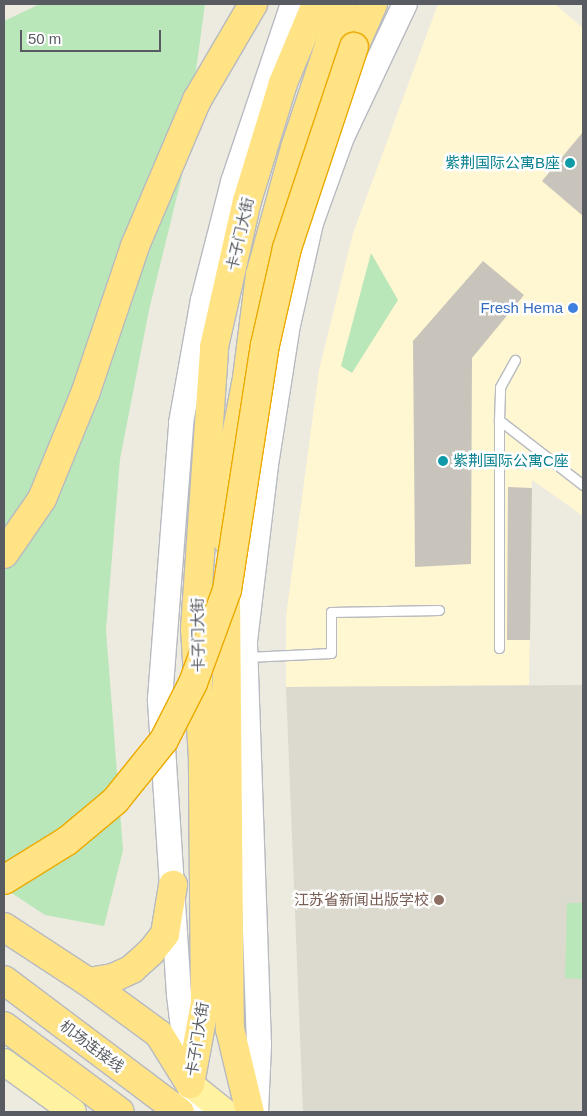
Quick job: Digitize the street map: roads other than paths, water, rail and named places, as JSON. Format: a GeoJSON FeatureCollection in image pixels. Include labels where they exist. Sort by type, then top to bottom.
{"type":"FeatureCollection","features":[{"type":"Feature","properties":{"kind":"highway"},"geometry":{"type":"LineString","coordinates":[[4,554],[42,499],[86,391],[138,237],[197,100],[253,4]]}},
{"type":"Feature","properties":{"kind":"highway","name":"卡子门大街"},"geometry":{"type":"LineString","coordinates":[[190,1084],[205,1003],[203,759],[195,630],[214,347],[247,201],[283,83],[316,4]]}},
{"type":"Feature","properties":{"kind":"highway","name":"卡子门大街"},"geometry":{"type":"LineString","coordinates":[[250,1112],[230,1029],[227,878],[227,482],[247,378],[260,275],[295,148],[343,4]]}},
{"type":"Feature","properties":{"kind":"highway"},"geometry":{"type":"LineString","coordinates":[[4,880],[67,841],[115,801],[164,740],[193,684],[227,590],[265,345],[287,248],[354,47],[373,4]]}},
{"type":"Feature","properties":{"kind":"highway"},"geometry":{"type":"LineString","coordinates":[[88,982],[113,978],[132,969],[151,952],[165,934],[173,885]]}},
{"type":"Feature","properties":{"kind":"highway"},"geometry":{"type":"LineString","coordinates":[[8,930],[88,982],[159,1034],[190,1084]]}},
{"type":"Feature","properties":{"kind":"highway","name":"机场连接线"},"geometry":{"type":"LineString","coordinates":[[4,980],[180,1112]]}},
{"type":"Feature","properties":{"kind":"highway"},"geometry":{"type":"LineString","coordinates":[[4,1026],[120,1112]]}},
{"type":"Feature","properties":{"kind":"main road"},"geometry":{"type":"LineString","coordinates":[[4,1062],[73,1112]]}},
{"type":"Feature","properties":{"kind":"main road"},"geometry":{"type":"LineString","coordinates":[[190,1084],[226,1112]]}},
{"type":"Feature","properties":{"kind":"street"},"geometry":{"type":"LineString","coordinates":[[280,4],[282,33]]}},
{"type":"Feature","properties":{"kind":"street","name":"卡子门大街"},"geometry":{"type":"LineString","coordinates":[[190,1084],[179,995],[160,699],[181,423],[203,300],[233,182],[293,4]]}},
{"type":"Feature","properties":{"kind":"street"},"geometry":{"type":"LineString","coordinates":[[256,1112],[259,1045],[246,657],[268,456],[288,325],[311,223],[342,137],[405,4]]}},
{"type":"Feature","properties":{"kind":"street"},"geometry":{"type":"LineString","coordinates":[[190,1084],[193,1112]]}},
{"type":"Feature","properties":{"kind":"lane"},"geometry":{"type":"LineString","coordinates":[[499,648],[500,387],[514,360]]}},
{"type":"Feature","properties":{"kind":"lane"},"geometry":{"type":"LineString","coordinates":[[499,420],[583,485]]}},
{"type":"Feature","properties":{"kind":"lane"},"geometry":{"type":"LineString","coordinates":[[246,657],[331,654],[331,612],[439,610]]}},
{"type":"Feature","properties":{"kind":"place","name":"紫荆国际公寓B座"},"geometry":{"type":"Point","coordinates":[570,163]}},
{"type":"Feature","properties":{"kind":"place","name":"Fresh Hema"},"geometry":{"type":"Point","coordinates":[573,308]}},
{"type":"Feature","properties":{"kind":"place","name":"紫荆国际公寓C座"},"geometry":{"type":"Point","coordinates":[443,461]}},
{"type":"Feature","properties":{"kind":"place","name":"江苏省新闻出版学校"},"geometry":{"type":"Point","coordinates":[439,900]}}]}
